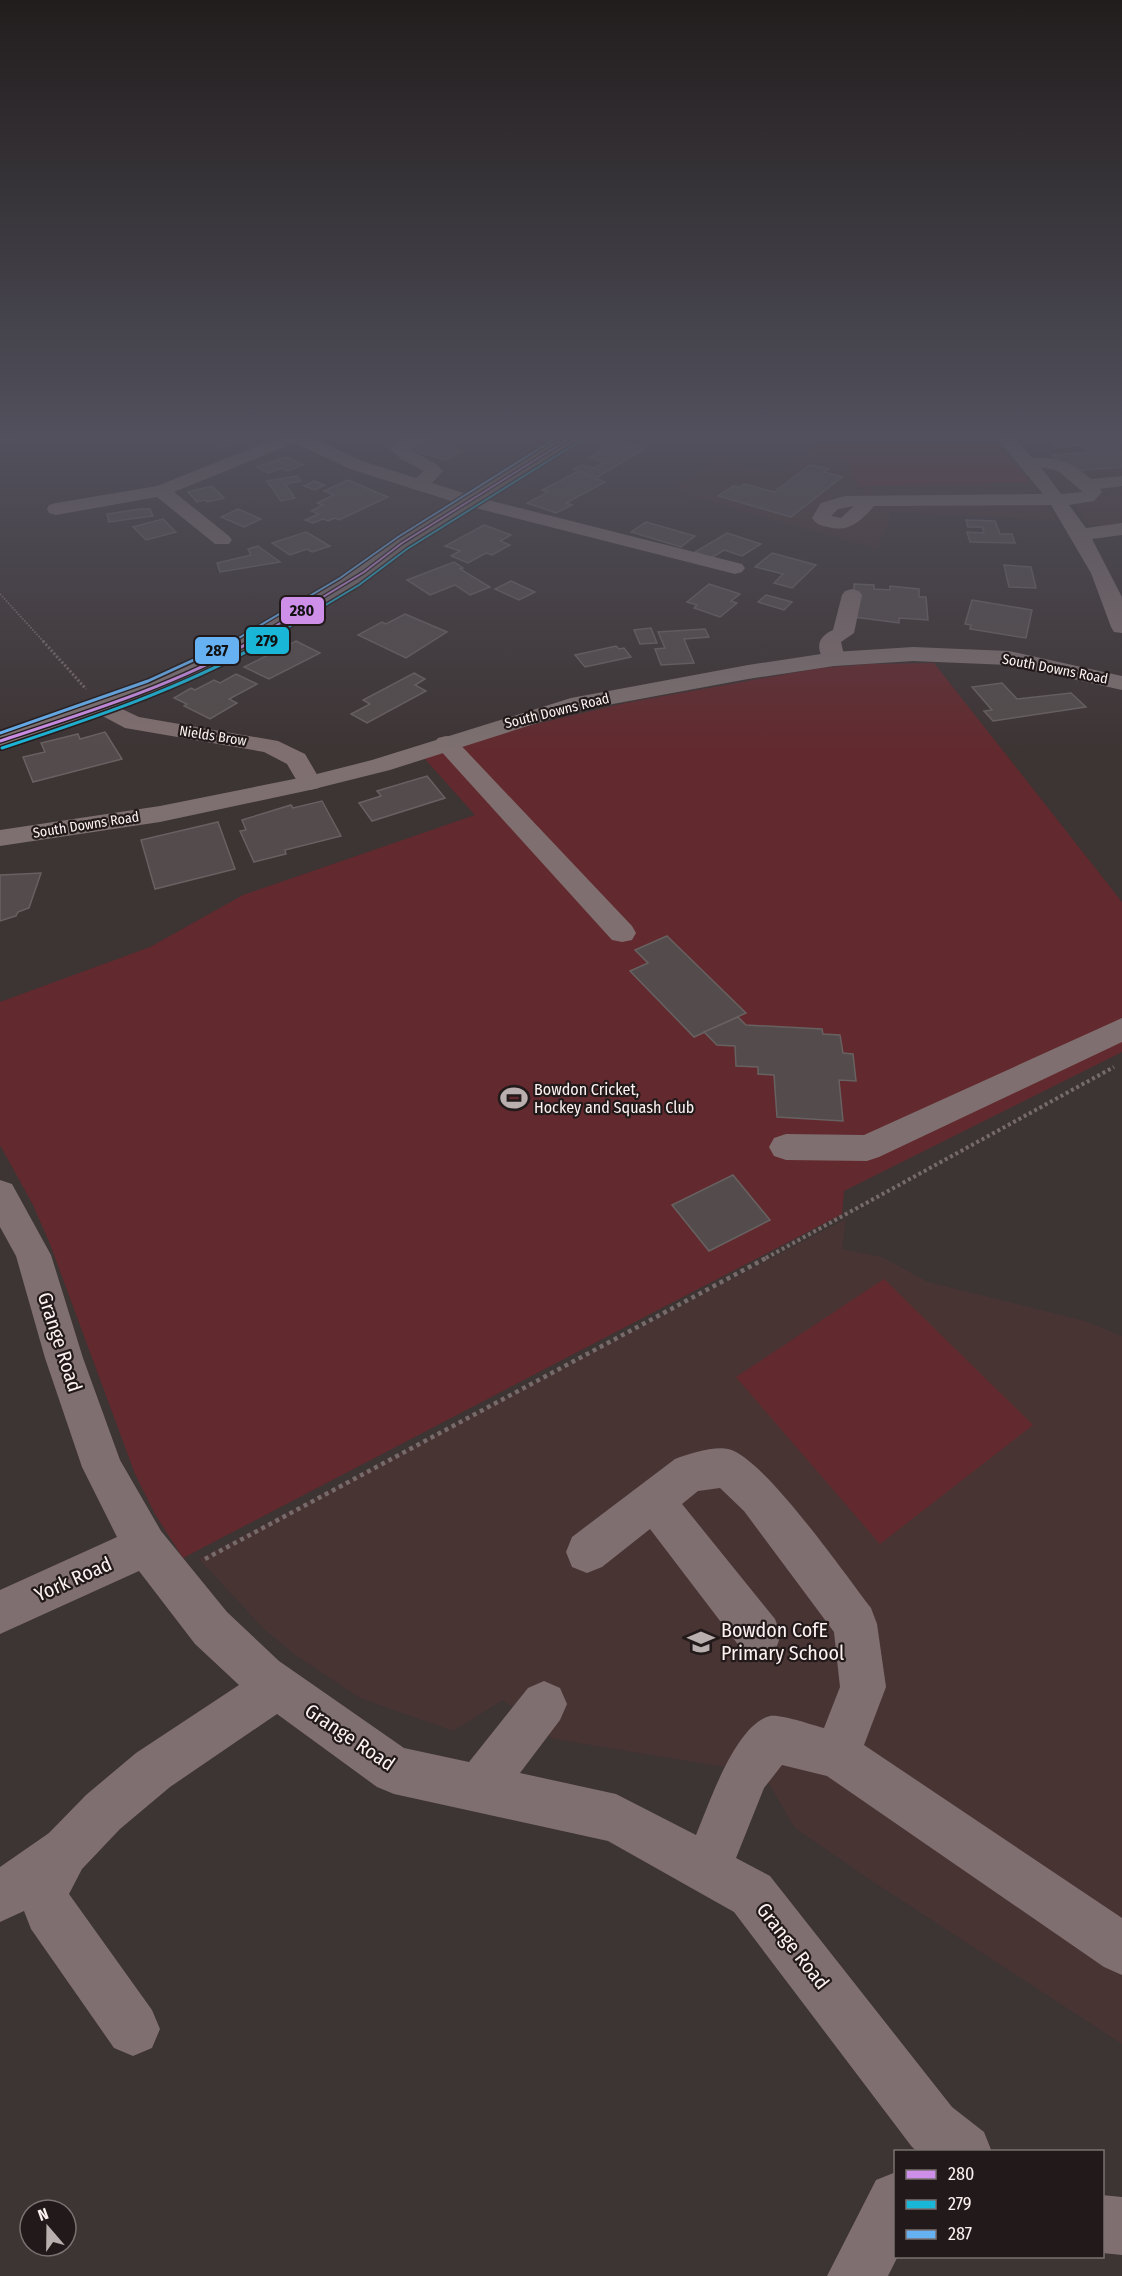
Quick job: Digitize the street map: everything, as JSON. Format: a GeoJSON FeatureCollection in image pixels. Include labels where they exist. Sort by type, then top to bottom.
{"type":"FeatureCollection","features":[{"type":"Feature","properties":{"kind":"main road"},"geometry":{"type":"LineString","coordinates":[[0,741],[103,707],[199,667],[282,625],[388,556],[410,538]]}},
{"type":"Feature","properties":{"kind":"main road","name":"South Downs Road"},"geometry":{"type":"LineString","coordinates":[[0,838],[160,814],[309,783],[381,765],[572,705],[748,672],[834,659],[913,654],[1009,658],[1121,680]]}},
{"type":"Feature","properties":{"kind":"street"},"geometry":{"type":"LineString","coordinates":[[617,538],[735,568]]}},
{"type":"Feature","properties":{"kind":"street"},"geometry":{"type":"LineString","coordinates":[[1082,538],[1115,603],[1122,627]]}},
{"type":"Feature","properties":{"kind":"street"},"geometry":{"type":"LineString","coordinates":[[834,659],[830,648],[831,639],[843,633],[852,596]]}},
{"type":"Feature","properties":{"kind":"street","name":"Nields Brow"},"geometry":{"type":"LineString","coordinates":[[103,707],[133,723],[270,746],[296,759],[309,783]]}},
{"type":"Feature","properties":{"kind":"street"},"geometry":{"type":"LineString","coordinates":[[446,743],[622,933]]}},
{"type":"Feature","properties":{"kind":"street"},"geometry":{"type":"LineString","coordinates":[[786,1147],[867,1149],[1122,1029]]}},
{"type":"Feature","properties":{"kind":"street","name":"Grange Road"},"geometry":{"type":"LineString","coordinates":[[0,1194],[33,1255],[64,1358],[102,1467],[121,1505],[158,1562],[211,1628],[263,1677],[394,1770],[616,1818],[752,1894],[939,2143]]}},
{"type":"Feature","properties":{"kind":"street"},"geometry":{"type":"LineString","coordinates":[[587,1552],[689,1473],[727,1468],[759,1497],[855,1624],[863,1687],[837,1755]]}},
{"type":"Feature","properties":{"kind":"street"},"geometry":{"type":"LineString","coordinates":[[653,1500],[759,1635]]}},
{"type":"Feature","properties":{"kind":"street","name":"York Road"},"geometry":{"type":"LineString","coordinates":[[0,1612],[158,1562]]}},
{"type":"Feature","properties":{"kind":"street"},"geometry":{"type":"LineString","coordinates":[[0,1897],[66,1850],[103,1812],[153,1770],[277,1687]]}},
{"type":"Feature","properties":{"kind":"street"},"geometry":{"type":"LineString","coordinates":[[479,1788],[544,1704]]}},
{"type":"Feature","properties":{"kind":"street"},"geometry":{"type":"LineString","coordinates":[[707,1868],[747,1772],[772,1739],[837,1755],[1122,1949]]}},
{"type":"Feature","properties":{"kind":"street"},"geometry":{"type":"LineString","coordinates":[[66,1850],[43,1892],[49,1911],[133,2029]]}},
{"type":"Feature","properties":{"kind":"street"},"geometry":{"type":"LineString","coordinates":[[856,2276],[894,2204]]}},
{"type":"Feature","properties":{"kind":"street"},"geometry":{"type":"LineString","coordinates":[[1104,2224],[1122,2226]]}},
{"type":"Feature","properties":{"kind":"path"},"geometry":{"type":"LineString","coordinates":[[0,594],[103,707]]}},
{"type":"Feature","properties":{"kind":"path"},"geometry":{"type":"LineString","coordinates":[[158,1562],[834,1222],[1122,1062]]}},
{"type":"Feature","properties":{"kind":"shaded area"},"geometry":{"type":"Polygon","coordinates":[[[841,538],[881,538],[876,548],[841,538]]]}},
{"type":"Feature","properties":{"kind":"shaded area","name":"Bowdon Cricket, Hockey and Squash Club"},"geometry":{"type":"Polygon","coordinates":[[[934,663],[1122,902],[1122,1052],[844,1191],[842,1214],[183,1558],[155,1514],[135,1474],[50,1244],[33,1205],[0,1145],[0,1002],[150,947],[243,895],[475,815],[424,758],[523,727],[625,703],[820,668],[870,664],[934,663]]]}},
{"type":"Feature","properties":{"kind":"shaded area","name":"Bowdon CofE Primary School"},"geometry":{"type":"Polygon","coordinates":[[[846,1219],[842,1249],[882,1257],[928,1282],[1085,1321],[1122,1336],[1122,2044],[795,1828],[766,1779],[726,1765],[725,1767],[553,1739],[503,1700],[453,1731],[360,1698],[294,1654],[264,1629],[199,1559],[846,1219]]]}},
{"type":"Feature","properties":{"kind":"shaded area"},"geometry":{"type":"Polygon","coordinates":[[[884,1279],[1033,1425],[880,1544],[736,1377],[884,1279]]]}},
{"type":"Feature","properties":{"kind":"building"},"geometry":{"type":"Polygon","coordinates":[[[287,538],[317,538],[330,546],[312,552],[307,549],[290,555],[272,543],[287,538]]]}},
{"type":"Feature","properties":{"kind":"building"},"geometry":{"type":"Polygon","coordinates":[[[459,538],[505,538],[500,541],[510,545],[492,555],[486,553],[468,563],[451,556],[460,551],[445,546],[459,538]]]}},
{"type":"Feature","properties":{"kind":"building"},"geometry":{"type":"Polygon","coordinates":[[[652,538],[692,538],[681,547],[652,538]]]}},
{"type":"Feature","properties":{"kind":"building"},"geometry":{"type":"Polygon","coordinates":[[[718,538],[743,538],[761,544],[742,556],[724,550],[711,558],[695,552],[718,538]]]}},
{"type":"Feature","properties":{"kind":"building"},"geometry":{"type":"Polygon","coordinates":[[[969,538],[1013,538],[1015,543],[970,542],[969,538]]]}},
{"type":"Feature","properties":{"kind":"building"},"geometry":{"type":"Polygon","coordinates":[[[258,546],[280,562],[220,572],[217,563],[251,555],[248,549],[258,546]]]}},
{"type":"Feature","properties":{"kind":"building"},"geometry":{"type":"Polygon","coordinates":[[[772,553],[816,565],[792,588],[774,583],[783,574],[755,567],[772,553]]]}},
{"type":"Feature","properties":{"kind":"building"},"geometry":{"type":"Polygon","coordinates":[[[454,562],[463,568],[460,569],[490,587],[470,595],[455,585],[430,595],[407,580],[454,562]]]}},
{"type":"Feature","properties":{"kind":"building"},"geometry":{"type":"Polygon","coordinates":[[[1004,565],[1031,567],[1036,588],[1009,587],[1004,565]]]}},
{"type":"Feature","properties":{"kind":"building"},"geometry":{"type":"Polygon","coordinates":[[[511,581],[535,592],[519,600],[495,589],[511,581]]]}},
{"type":"Feature","properties":{"kind":"building"},"geometry":{"type":"Polygon","coordinates":[[[709,584],[740,594],[731,601],[737,603],[720,617],[694,608],[697,605],[687,602],[709,584]]]}},
{"type":"Feature","properties":{"kind":"building"},"geometry":{"type":"Polygon","coordinates":[[[854,584],[874,585],[874,589],[890,590],[890,586],[919,589],[919,597],[926,597],[928,620],[899,618],[899,623],[854,617],[854,584]]]}},
{"type":"Feature","properties":{"kind":"building"},"geometry":{"type":"Polygon","coordinates":[[[766,595],[792,602],[784,610],[758,602],[766,595]]]}},
{"type":"Feature","properties":{"kind":"building"},"geometry":{"type":"Polygon","coordinates":[[[972,600],[1032,610],[1026,638],[970,629],[971,625],[965,624],[972,600]]]}},
{"type":"Feature","properties":{"kind":"building"},"geometry":{"type":"Polygon","coordinates":[[[405,614],[447,632],[406,658],[358,635],[382,622],[386,624],[405,614]]]}},
{"type":"Feature","properties":{"kind":"building"},"geometry":{"type":"Polygon","coordinates":[[[651,628],[657,643],[640,644],[634,630],[651,628]]]}},
{"type":"Feature","properties":{"kind":"building"},"geometry":{"type":"Polygon","coordinates":[[[705,629],[709,637],[684,639],[694,663],[661,665],[655,649],[665,648],[658,632],[705,629]]]}},
{"type":"Feature","properties":{"kind":"building"},"geometry":{"type":"Polygon","coordinates":[[[296,641],[320,653],[269,679],[244,667],[296,641]]]}},
{"type":"Feature","properties":{"kind":"building"},"geometry":{"type":"Polygon","coordinates":[[[616,646],[619,649],[624,648],[631,657],[585,667],[575,655],[616,646]]]}},
{"type":"Feature","properties":{"kind":"building"},"geometry":{"type":"Polygon","coordinates":[[[414,673],[425,679],[415,685],[426,691],[367,723],[351,714],[370,704],[363,700],[414,673]]]}},
{"type":"Feature","properties":{"kind":"building"},"geometry":{"type":"Polygon","coordinates":[[[236,674],[257,684],[229,699],[237,703],[210,719],[184,706],[187,704],[174,698],[191,688],[195,690],[214,680],[220,683],[236,674]]]}},
{"type":"Feature","properties":{"kind":"building"},"geometry":{"type":"Polygon","coordinates":[[[1002,683],[1017,699],[1071,693],[1086,707],[993,721],[984,711],[992,710],[972,687],[1002,683]]]}},
{"type":"Feature","properties":{"kind":"building"},"geometry":{"type":"Polygon","coordinates":[[[105,732],[122,759],[33,782],[23,757],[45,752],[41,743],[78,734],[80,739],[105,732]]]}},
{"type":"Feature","properties":{"kind":"building"},"geometry":{"type":"Polygon","coordinates":[[[427,776],[445,798],[372,821],[359,803],[381,796],[377,791],[427,776]]]}},
{"type":"Feature","properties":{"kind":"building"},"geometry":{"type":"Polygon","coordinates":[[[322,801],[341,836],[285,850],[286,854],[254,862],[240,831],[246,830],[242,820],[291,805],[293,808],[322,801]]]}},
{"type":"Feature","properties":{"kind":"building"},"geometry":{"type":"Polygon","coordinates":[[[218,822],[235,869],[155,889],[141,840],[218,822]]]}},
{"type":"Feature","properties":{"kind":"building"},"geometry":{"type":"Polygon","coordinates":[[[41,873],[29,908],[18,912],[16,916],[0,921],[0,875],[41,873]]]}},
{"type":"Feature","properties":{"kind":"building"},"geometry":{"type":"Polygon","coordinates":[[[667,936],[746,1013],[694,1037],[630,971],[648,963],[635,950],[667,936]]]}},
{"type":"Feature","properties":{"kind":"building"},"geometry":{"type":"Polygon","coordinates":[[[738,1017],[746,1025],[822,1029],[823,1034],[840,1035],[843,1053],[853,1054],[856,1081],[839,1080],[843,1121],[777,1117],[774,1075],[758,1074],[758,1067],[736,1066],[735,1046],[717,1045],[704,1032],[738,1017]]]}},
{"type":"Feature","properties":{"kind":"building"},"geometry":{"type":"Polygon","coordinates":[[[733,1175],[770,1220],[709,1251],[672,1205],[733,1175]]]}},
{"type":"Feature","properties":{"kind":"transit line","name":"287"},"geometry":{"type":"LineString","coordinates":[[0,733],[99,700],[197,660],[275,619],[370,559],[396,538]]}},
{"type":"Feature","properties":{"kind":"transit line","name":"280"},"geometry":{"type":"LineString","coordinates":[[0,741],[148,689],[230,653],[354,578],[410,538]]}},
{"type":"Feature","properties":{"kind":"transit line","name":"279"},"geometry":{"type":"LineString","coordinates":[[2,748],[151,696],[249,651],[359,585],[424,538]]}},
{"type":"Feature","properties":{"kind":"place","name":"Bowdon Cricket, Hockey and Squash Club"},"geometry":{"type":"Point","coordinates":[514,1098]}},
{"type":"Feature","properties":{"kind":"place","name":"Bowdon CofE Primary School"},"geometry":{"type":"Point","coordinates":[701,1642]}}]}
